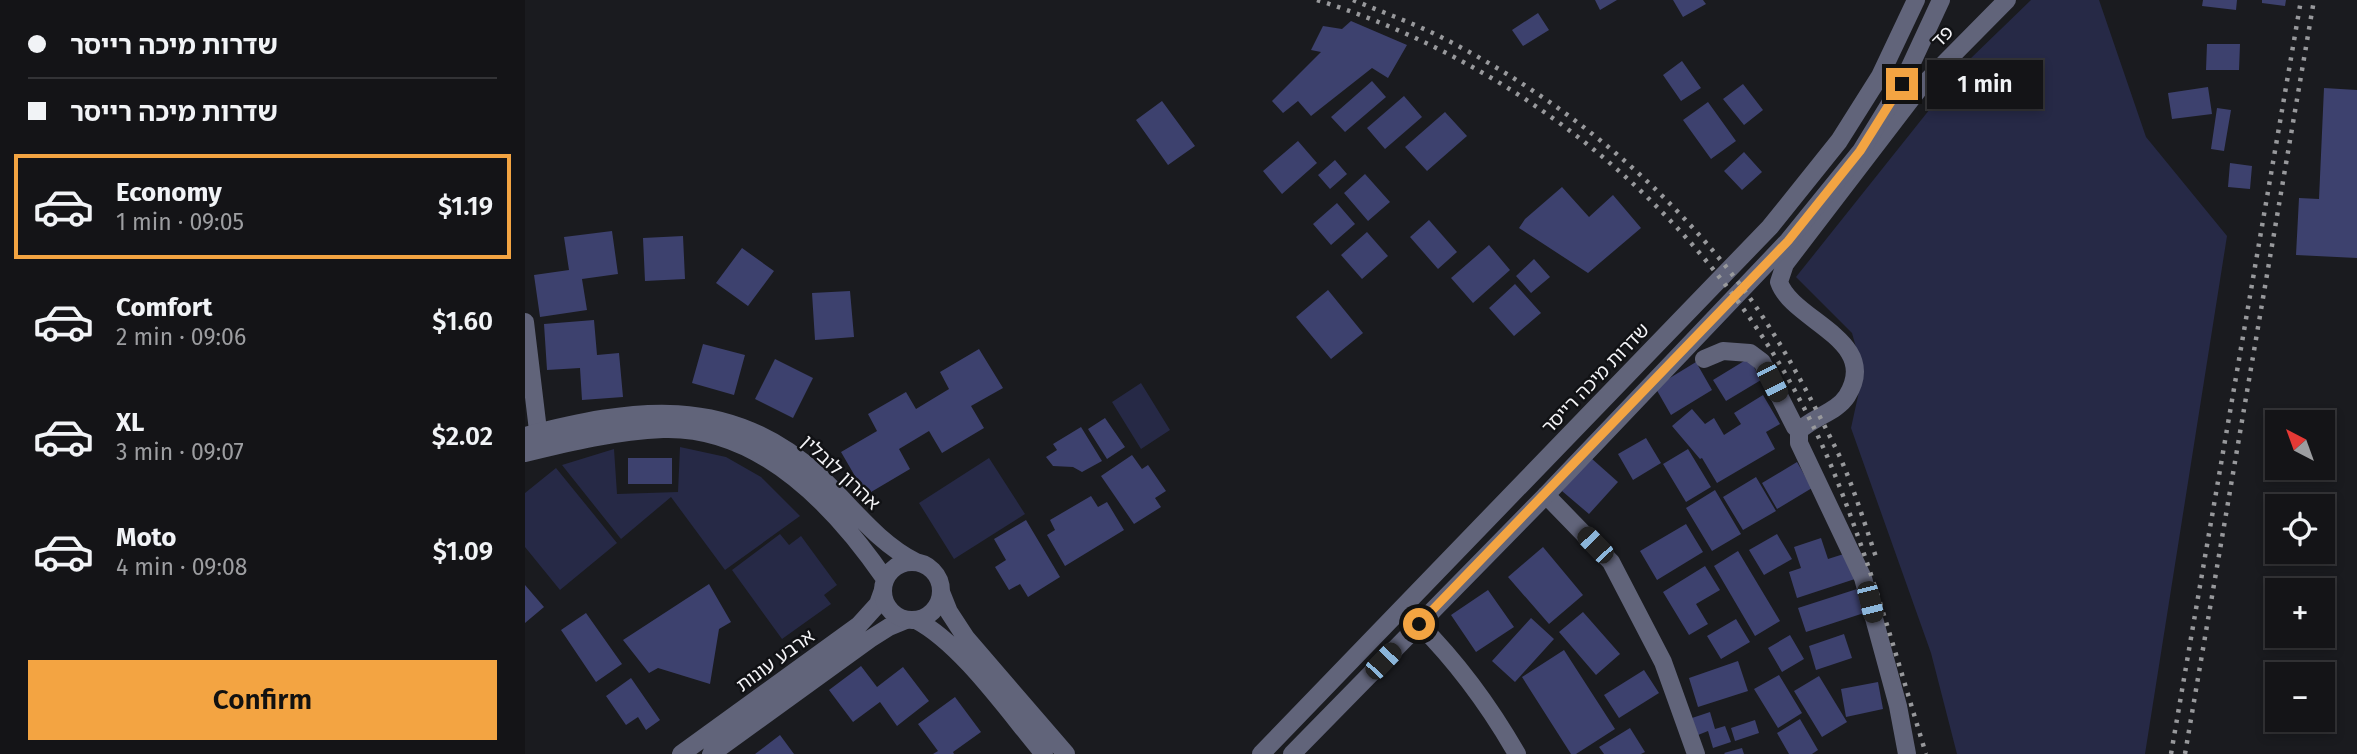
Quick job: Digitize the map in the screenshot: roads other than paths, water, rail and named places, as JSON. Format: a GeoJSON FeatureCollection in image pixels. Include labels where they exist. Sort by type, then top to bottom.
{"type":"FeatureCollection","features":[{"type":"Feature","properties":{"kind":"street","name":"שדרות מיכה רייסר"},"geometry":{"type":"LineString","coordinates":[[1261,754],[1770,227],[1839,141],[1880,76],[1916,0]]}},
{"type":"Feature","properties":{"kind":"street"},"geometry":{"type":"LineString","coordinates":[[1799,430],[1846,397],[1854,373],[1852,359],[1846,347],[1787,296],[1779,282],[1780,274],[1910,87],[1941,0]]}},
{"type":"Feature","properties":{"kind":"street","name":"פד"},"geometry":{"type":"LineString","coordinates":[[1910,87],[2007,0]]}},
{"type":"Feature","properties":{"kind":"street"},"geometry":{"type":"LineString","coordinates":[[1292,754],[1546,495],[1788,241],[1910,87]]}},
{"type":"Feature","properties":{"kind":"street"},"geometry":{"type":"LineString","coordinates":[[525,322],[532,443]]}},
{"type":"Feature","properties":{"kind":"street"},"geometry":{"type":"LineString","coordinates":[[1704,359],[1723,351],[1742,351],[1762,362],[1799,430],[1799,443],[1863,578],[1898,706],[1907,754]]}},
{"type":"Feature","properties":{"kind":"street","name":"אהרון לובלין"},"geometry":{"type":"LineString","coordinates":[[532,443],[612,417],[665,412],[723,421],[761,435],[798,458],[890,548],[916,562]]}},
{"type":"Feature","properties":{"kind":"street","name":"אהרון לובלין"},"geometry":{"type":"LineString","coordinates":[[532,443],[665,429],[693,432],[744,446],[771,459],[806,488],[855,537],[884,584]]}},
{"type":"Feature","properties":{"kind":"street"},"geometry":{"type":"LineString","coordinates":[[1546,495],[1611,562],[1663,662],[1696,754]]}},
{"type":"Feature","properties":{"kind":"street"},"geometry":{"type":"LineString","coordinates":[[916,562],[931,569],[940,584],[949,612],[966,638],[1054,752],[939,635],[911,620],[898,617],[886,606],[884,584],[898,565],[916,562]]}},
{"type":"Feature","properties":{"kind":"street","name":"ארבע עונות"},"geometry":{"type":"LineString","coordinates":[[681,754],[859,625],[878,604],[884,584]]}},
{"type":"Feature","properties":{"kind":"street"},"geometry":{"type":"LineString","coordinates":[[911,620],[924,618],[936,607],[941,592]]}},
{"type":"Feature","properties":{"kind":"street","name":"ארבע עונות"},"geometry":{"type":"LineString","coordinates":[[711,754],[889,626],[911,620]]}},
{"type":"Feature","properties":{"kind":"street"},"geometry":{"type":"LineString","coordinates":[[1419,624],[1449,654],[1500,724],[1517,754]]}},
{"type":"Feature","properties":{"kind":"railway"},"geometry":{"type":"LineString","coordinates":[[1317,0],[1401,32],[1481,72],[1555,120],[1624,176],[1687,238],[1742,308],[1790,383],[1830,463],[1870,571],[1926,754]]}},
{"type":"Feature","properties":{"kind":"railway"},"geometry":{"type":"LineString","coordinates":[[1353,0],[1441,37],[1528,88],[1609,148],[1682,216],[1747,294],[1796,373],[1844,468],[1877,560]]}},
{"type":"Feature","properties":{"kind":"railway"},"geometry":{"type":"LineString","coordinates":[[2171,754],[2301,0]]}},
{"type":"Feature","properties":{"kind":"railway"},"geometry":{"type":"LineString","coordinates":[[2185,754],[2314,0]]}}]}
